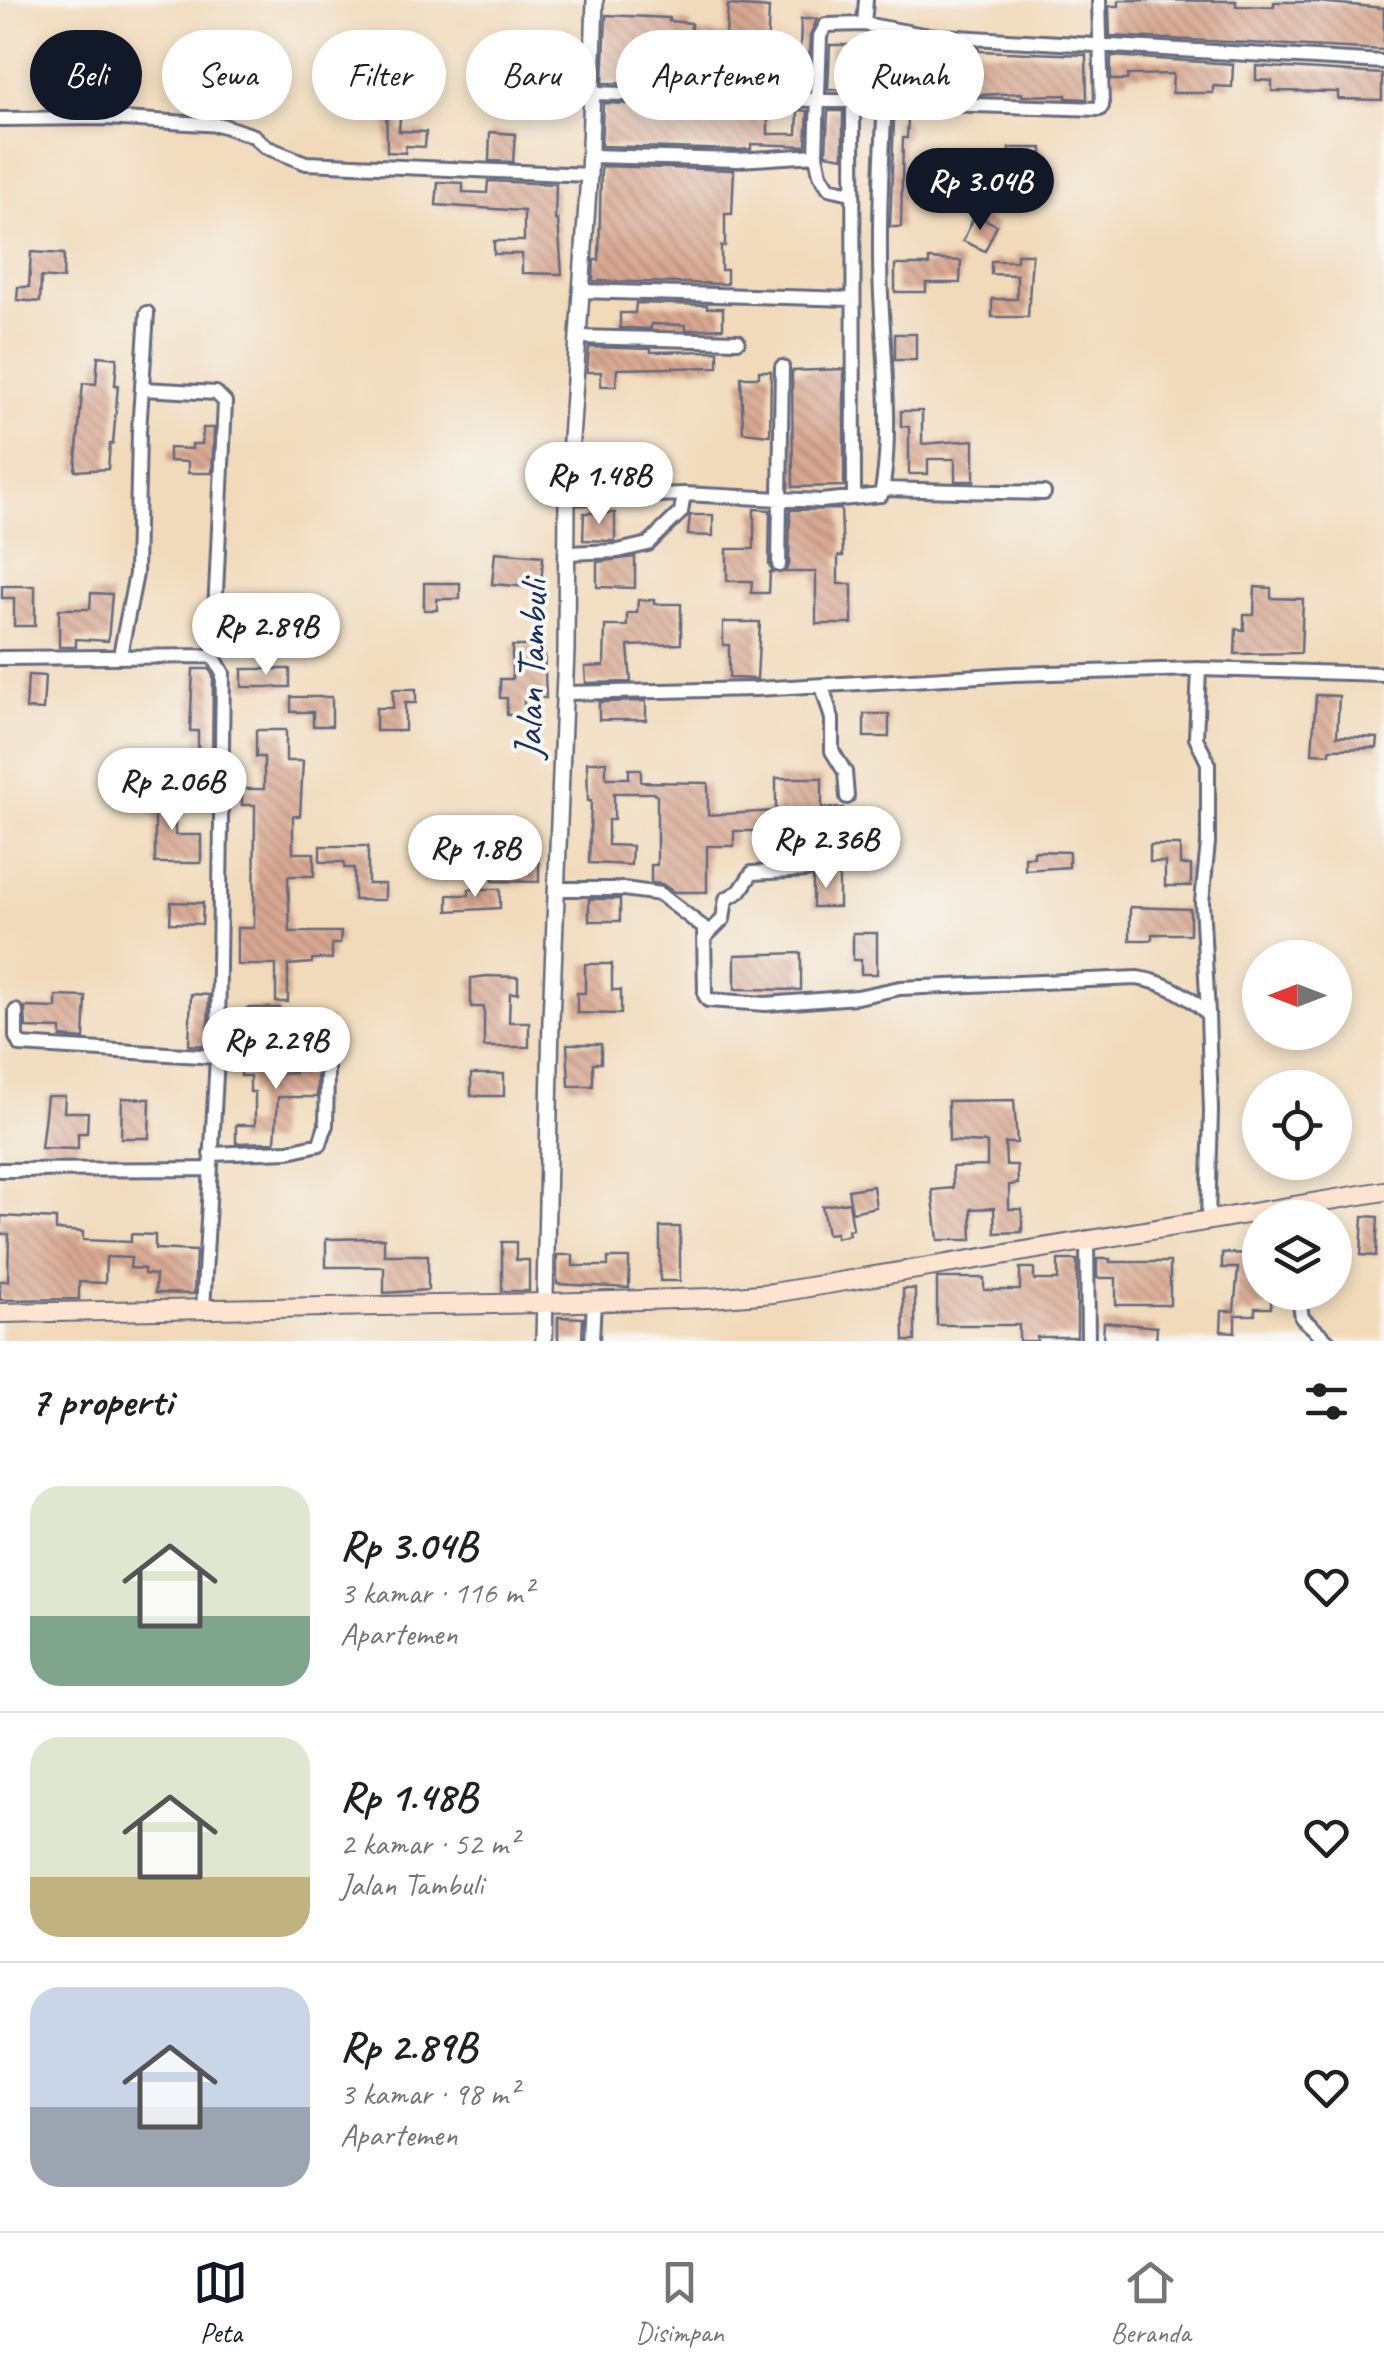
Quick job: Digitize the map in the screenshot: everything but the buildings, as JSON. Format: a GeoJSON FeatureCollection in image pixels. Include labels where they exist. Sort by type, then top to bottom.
{"type":"FeatureCollection","features":[{"type":"Feature","properties":{"kind":"main road"},"geometry":{"type":"LineString","coordinates":[[1344,1200],[1384,1191]]}},
{"type":"Feature","properties":{"kind":"main road"},"geometry":{"type":"LineString","coordinates":[[0,1313],[709,1298],[773,1293],[1087,1238],[1242,1217]]}},
{"type":"Feature","properties":{"kind":"street","name":"Jalan Tambuli"},"geometry":{"type":"LineString","coordinates":[[594,30],[595,0]]}},
{"type":"Feature","properties":{"kind":"street"},"geometry":{"type":"LineString","coordinates":[[864,24],[866,0]]}},
{"type":"Feature","properties":{"kind":"street"},"geometry":{"type":"LineString","coordinates":[[984,106],[1100,110],[1099,0]]}},
{"type":"Feature","properties":{"kind":"street"},"geometry":{"type":"LineString","coordinates":[[852,193],[829,188],[820,174],[816,155],[823,27],[864,24],[924,35],[1384,62]]}},
{"type":"Feature","properties":{"kind":"street"},"geometry":{"type":"LineString","coordinates":[[596,93],[834,101]]}},
{"type":"Feature","properties":{"kind":"street"},"geometry":{"type":"LineString","coordinates":[[0,118],[221,124],[306,163],[588,176]]}},
{"type":"Feature","properties":{"kind":"street","name":"Jalan Tambuli"},"geometry":{"type":"LineString","coordinates":[[544,1341],[567,498],[591,120]]}},
{"type":"Feature","properties":{"kind":"street"},"geometry":{"type":"LineString","coordinates":[[853,120],[854,497]]}},
{"type":"Feature","properties":{"kind":"street"},"geometry":{"type":"LineString","coordinates":[[567,498],[684,494],[821,501],[877,497],[882,489],[885,374],[879,245],[884,120]]}},
{"type":"Feature","properties":{"kind":"street"},"geometry":{"type":"LineString","coordinates":[[590,156],[738,160],[816,155]]}},
{"type":"Feature","properties":{"kind":"street"},"geometry":{"type":"LineString","coordinates":[[580,290],[851,299]]}},
{"type":"Feature","properties":{"kind":"street"},"geometry":{"type":"LineString","coordinates":[[120,655],[136,574],[139,431],[147,312]]}},
{"type":"Feature","properties":{"kind":"street"},"geometry":{"type":"LineString","coordinates":[[577,337],[738,341]]}},
{"type":"Feature","properties":{"kind":"street"},"geometry":{"type":"LineString","coordinates":[[779,565],[782,367]]}},
{"type":"Feature","properties":{"kind":"street"},"geometry":{"type":"LineString","coordinates":[[144,389],[216,393],[225,402],[213,656],[223,673],[225,696],[216,1057],[203,1310]]}},
{"type":"Feature","properties":{"kind":"street"},"geometry":{"type":"LineString","coordinates":[[882,489],[1044,493]]}},
{"type":"Feature","properties":{"kind":"street"},"geometry":{"type":"LineString","coordinates":[[566,552],[636,549],[648,544],[681,512],[684,494]]}},
{"type":"Feature","properties":{"kind":"street"},"geometry":{"type":"LineString","coordinates":[[0,658],[213,656]]}},
{"type":"Feature","properties":{"kind":"street"},"geometry":{"type":"LineString","coordinates":[[564,693],[1200,669],[1384,674]]}},
{"type":"Feature","properties":{"kind":"street"},"geometry":{"type":"LineString","coordinates":[[1200,669],[1196,738],[1208,763],[1208,843],[1202,902],[1211,1111],[1208,1220]]}},
{"type":"Feature","properties":{"kind":"street"},"geometry":{"type":"LineString","coordinates":[[822,686],[832,719],[832,751],[848,781],[847,797]]}},
{"type":"Feature","properties":{"kind":"street"},"geometry":{"type":"LineString","coordinates":[[706,936],[720,926],[726,899],[740,891],[752,874],[806,870]]}},
{"type":"Feature","properties":{"kind":"street"},"geometry":{"type":"LineString","coordinates":[[557,889],[660,894],[699,923],[706,936],[705,995],[713,1000],[777,1004],[857,997],[900,988],[1137,978],[1190,996],[1208,1014]]}},
{"type":"Feature","properties":{"kind":"street"},"geometry":{"type":"LineString","coordinates":[[16,1011],[20,1046],[216,1057]]}},
{"type":"Feature","properties":{"kind":"street"},"geometry":{"type":"LineString","coordinates":[[210,1154],[288,1151],[320,1144],[326,1125],[328,1019]]}},
{"type":"Feature","properties":{"kind":"street"},"geometry":{"type":"LineString","coordinates":[[0,1170],[210,1169]]}},
{"type":"Feature","properties":{"kind":"street"},"geometry":{"type":"LineString","coordinates":[[1087,1238],[1088,1341]]}},
{"type":"Feature","properties":{"kind":"street"},"geometry":{"type":"LineString","coordinates":[[592,1341],[594,1300]]}},
{"type":"Feature","properties":{"kind":"street"},"geometry":{"type":"LineString","coordinates":[[1301,1310],[1302,1318],[1328,1341]]}}]}
